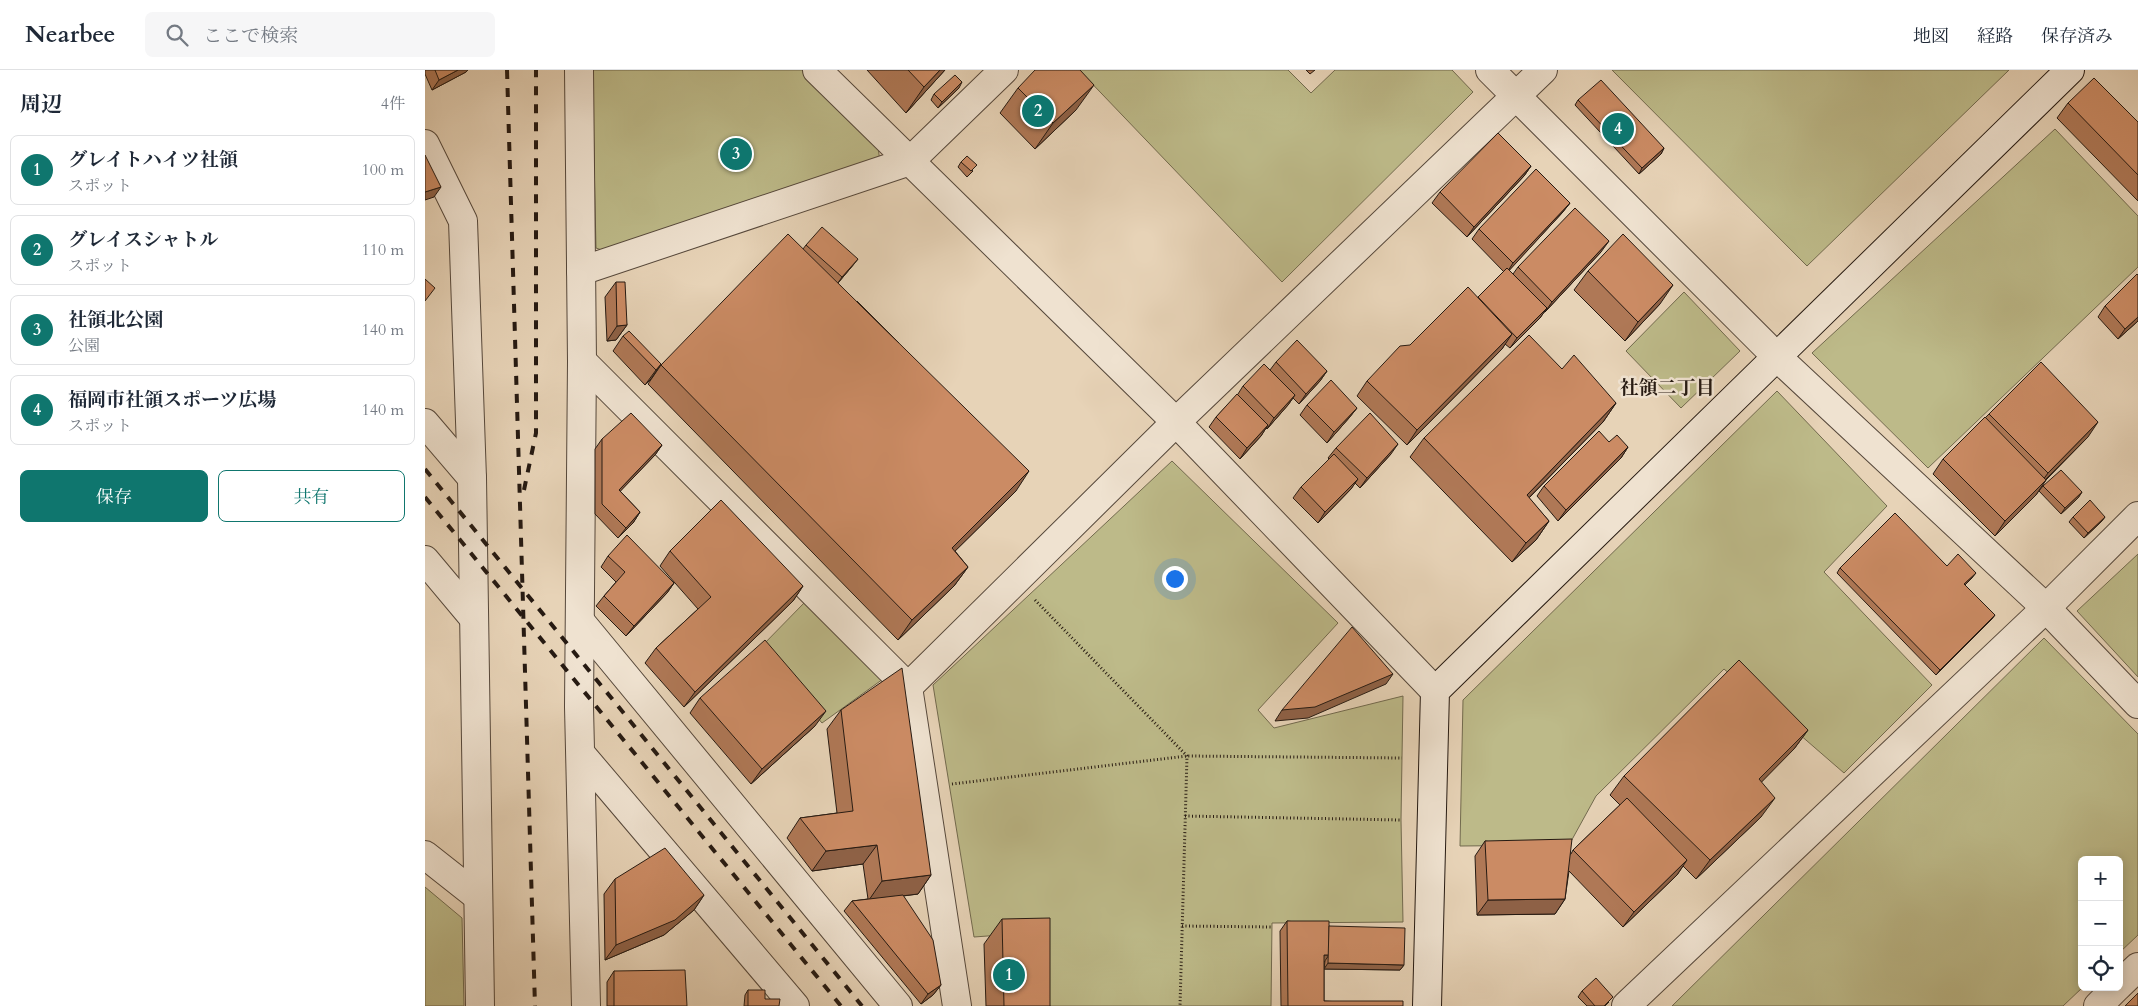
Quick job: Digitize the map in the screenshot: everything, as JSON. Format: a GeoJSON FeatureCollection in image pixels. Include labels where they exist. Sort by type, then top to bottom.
{"type":"FeatureCollection","features":[{"type":"Feature","properties":{"kind":"street"},"geometry":{"type":"LineString","coordinates":[[579,70],[582,361],[579,621],[586,1006]]}},
{"type":"Feature","properties":{"kind":"street"},"geometry":{"type":"LineString","coordinates":[[817,70],[1176,422],[1435,691]]}},
{"type":"Feature","properties":{"kind":"street"},"geometry":{"type":"LineString","coordinates":[[581,271],[909,161],[1004,70]]}},
{"type":"Feature","properties":{"kind":"street"},"geometry":{"type":"LineString","coordinates":[[1490,70],[1776,356],[2046,608],[2138,704]]}},
{"type":"Feature","properties":{"kind":"street"},"geometry":{"type":"LineString","coordinates":[[907,687],[1176,422],[1543,70]]}},
{"type":"Feature","properties":{"kind":"street"},"geometry":{"type":"LineString","coordinates":[[1427,1006],[1435,691],[2070,70]]}},
{"type":"Feature","properties":{"kind":"street"},"geometry":{"type":"LineString","coordinates":[[425,144],[463,221],[472,478],[472,616],[479,1006]]}},
{"type":"Feature","properties":{"kind":"street"},"geometry":{"type":"LineString","coordinates":[[582,361],[907,687],[957,1006]]}},
{"type":"Feature","properties":{"kind":"street"},"geometry":{"type":"LineString","coordinates":[[425,423],[472,478]]}},
{"type":"Feature","properties":{"kind":"street"},"geometry":{"type":"LineString","coordinates":[[1626,1006],[2046,608],[2138,516]]}},
{"type":"Feature","properties":{"kind":"street"},"geometry":{"type":"LineString","coordinates":[[425,560],[472,616]]}},
{"type":"Feature","properties":{"kind":"street"},"geometry":{"type":"LineString","coordinates":[[579,621],[898,1006]]}},
{"type":"Feature","properties":{"kind":"street"},"geometry":{"type":"LineString","coordinates":[[581,754],[795,1006]]}},
{"type":"Feature","properties":{"kind":"street"},"geometry":{"type":"LineString","coordinates":[[425,855],[477,896]]}},
{"type":"Feature","properties":{"kind":"street"},"geometry":{"type":"LineString","coordinates":[[2123,981],[2138,967]]}},
{"type":"Feature","properties":{"kind":"street"},"geometry":{"type":"LineString","coordinates":[[2098,1006],[2113,991]]}},
{"type":"Feature","properties":{"kind":"path"},"geometry":{"type":"LineString","coordinates":[[1030,594],[1187,756],[1180,1006]]}},
{"type":"Feature","properties":{"kind":"path"},"geometry":{"type":"LineString","coordinates":[[949,784],[1187,756],[1402,758]]}},
{"type":"Feature","properties":{"kind":"path"},"geometry":{"type":"LineString","coordinates":[[1185,816],[1401,820]]}},
{"type":"Feature","properties":{"kind":"path"},"geometry":{"type":"LineString","coordinates":[[1182,926],[1272,927]]}},
{"type":"Feature","properties":{"kind":"shaded area"},"geometry":{"type":"Polygon","coordinates":[[[592,70],[802,70],[878,147],[880,162],[607,252],[596,248],[592,70]]]}},
{"type":"Feature","properties":{"kind":"shaded area"},"geometry":{"type":"Polygon","coordinates":[[[1079,70],[1288,70],[1311,93],[1335,70],[1452,70],[1473,92],[1282,282],[1079,70]]]}},
{"type":"Feature","properties":{"kind":"shaded area"},"geometry":{"type":"Polygon","coordinates":[[[1612,70],[2009,70],[1807,266],[1612,70]]]}},
{"type":"Feature","properties":{"kind":"shaded area"},"geometry":{"type":"Polygon","coordinates":[[[2055,129],[2138,216],[2138,267],[1928,468],[1812,353],[2055,129]]]}},
{"type":"Feature","properties":{"kind":"shaded area"},"geometry":{"type":"Polygon","coordinates":[[[1684,292],[1740,351],[1681,408],[1626,351],[1684,292]]]}},
{"type":"Feature","properties":{"kind":"shaded area"},"geometry":{"type":"Polygon","coordinates":[[[1777,391],[1887,506],[1824,572],[1932,685],[1844,773],[1724,669],[1596,796],[1569,845],[1460,846],[1463,700],[1777,391]]]}},
{"type":"Feature","properties":{"kind":"shaded area"},"geometry":{"type":"Polygon","coordinates":[[[1172,461],[1338,623],[1258,710],[1274,728],[1403,696],[1401,820],[1403,922],[1272,923],[1271,1006],[1042,1006],[1042,932],[974,937],[933,685],[1172,461]]]}},
{"type":"Feature","properties":{"kind":"shaded area"},"geometry":{"type":"Polygon","coordinates":[[[2138,554],[2138,677],[2077,611],[2138,554]]]}},
{"type":"Feature","properties":{"kind":"shaded area"},"geometry":{"type":"Polygon","coordinates":[[[806,601],[883,679],[822,723],[759,649],[806,601]]]}},
{"type":"Feature","properties":{"kind":"shaded area"},"geometry":{"type":"Polygon","coordinates":[[[2044,638],[2138,734],[2138,935],[2123,949],[2123,856],[2078,856],[2079,991],[2063,1006],[1672,1006],[2044,638]]]}},
{"type":"Feature","properties":{"kind":"shaded area"},"geometry":{"type":"Polygon","coordinates":[[[425,887],[462,918],[464,1006],[425,1006],[425,887]]]}},
{"type":"Feature","properties":{"kind":"building"},"geometry":{"type":"Polygon","coordinates":[[[435,70],[458,70],[439,80],[435,70]]]}},
{"type":"Feature","properties":{"kind":"building"},"geometry":{"type":"Polygon","coordinates":[[[908,70],[940,70],[924,87],[908,70]]]}},
{"type":"Feature","properties":{"kind":"building"},"geometry":{"type":"Polygon","coordinates":[[[1035,70],[1080,70],[1094,85],[1053,123],[1018,88],[1035,70]]]}},
{"type":"Feature","properties":{"kind":"building"},"geometry":{"type":"Polygon","coordinates":[[[955,75],[962,82],[942,102],[934,94],[955,75]]]}},
{"type":"Feature","properties":{"kind":"building"},"geometry":{"type":"Polygon","coordinates":[[[2094,78],[2138,122],[2138,175],[2068,103],[2094,78]]]}},
{"type":"Feature","properties":{"kind":"building"},"geometry":{"type":"Polygon","coordinates":[[[1601,80],[1664,148],[1642,168],[1578,100],[1601,80]]]}},
{"type":"Feature","properties":{"kind":"building"},"geometry":{"type":"Polygon","coordinates":[[[1498,133],[1531,166],[1474,227],[1440,192],[1498,133]]]}},
{"type":"Feature","properties":{"kind":"building"},"geometry":{"type":"Polygon","coordinates":[[[425,155],[441,187],[425,192],[425,155]]]}},
{"type":"Feature","properties":{"kind":"building"},"geometry":{"type":"Polygon","coordinates":[[[967,156],[977,165],[971,171],[961,162],[967,156]]]}},
{"type":"Feature","properties":{"kind":"building"},"geometry":{"type":"Polygon","coordinates":[[[1536,169],[1570,203],[1513,263],[1479,229],[1536,169]]]}},
{"type":"Feature","properties":{"kind":"building"},"geometry":{"type":"Polygon","coordinates":[[[1575,208],[1609,241],[1552,302],[1518,267],[1575,208]]]}},
{"type":"Feature","properties":{"kind":"building"},"geometry":{"type":"Polygon","coordinates":[[[822,227],[858,259],[842,277],[806,245],[822,227]]]}},
{"type":"Feature","properties":{"kind":"building"},"geometry":{"type":"Polygon","coordinates":[[[788,234],[1029,471],[952,548],[968,567],[912,620],[661,365],[788,234]]]}},
{"type":"Feature","properties":{"kind":"building"},"geometry":{"type":"Polygon","coordinates":[[[1623,234],[1673,285],[1638,322],[1588,271],[1623,234]]]}},
{"type":"Feature","properties":{"kind":"building"},"geometry":{"type":"Polygon","coordinates":[[[1507,268],[1547,308],[1517,338],[1478,297],[1507,268]]]}},
{"type":"Feature","properties":{"kind":"building"},"geometry":{"type":"Polygon","coordinates":[[[2137,274],[2138,317],[2125,329],[2105,306],[2137,274]]]}},
{"type":"Feature","properties":{"kind":"building"},"geometry":{"type":"Polygon","coordinates":[[[425,279],[435,288],[425,301],[425,279]]]}},
{"type":"Feature","properties":{"kind":"building"},"geometry":{"type":"Polygon","coordinates":[[[616,282],[625,282],[627,325],[617,326],[616,282]]]}},
{"type":"Feature","properties":{"kind":"building"},"geometry":{"type":"Polygon","coordinates":[[[1468,287],[1512,334],[1417,430],[1367,381],[1400,346],[1410,345],[1468,287]]]}},
{"type":"Feature","properties":{"kind":"building"},"geometry":{"type":"Polygon","coordinates":[[[857,301],[899,343],[857,302],[857,301]]]}},
{"type":"Feature","properties":{"kind":"building"},"geometry":{"type":"Polygon","coordinates":[[[629,331],[661,364],[656,370],[623,336],[629,331]]]}},
{"type":"Feature","properties":{"kind":"building"},"geometry":{"type":"Polygon","coordinates":[[[1529,335],[1562,369],[1574,355],[1616,403],[1527,495],[1549,521],[1526,543],[1424,438],[1529,335]]]}},
{"type":"Feature","properties":{"kind":"building"},"geometry":{"type":"Polygon","coordinates":[[[1297,340],[1327,371],[1306,394],[1276,362],[1297,340]]]}},
{"type":"Feature","properties":{"kind":"building"},"geometry":{"type":"Polygon","coordinates":[[[2041,362],[2098,422],[2048,473],[1989,414],[2041,362]]]}},
{"type":"Feature","properties":{"kind":"building"},"geometry":{"type":"Polygon","coordinates":[[[1264,364],[1295,395],[1274,418],[1243,386],[1264,364]]]}},
{"type":"Feature","properties":{"kind":"building"},"geometry":{"type":"Polygon","coordinates":[[[1331,380],[1357,408],[1334,432],[1307,405],[1331,380]]]}},
{"type":"Feature","properties":{"kind":"building"},"geometry":{"type":"Polygon","coordinates":[[[1237,394],[1268,425],[1247,448],[1216,417],[1237,394]]]}},
{"type":"Feature","properties":{"kind":"building"},"geometry":{"type":"Polygon","coordinates":[[[631,413],[662,445],[619,490],[640,512],[626,528],[602,504],[602,439],[631,413]]]}},
{"type":"Feature","properties":{"kind":"building"},"geometry":{"type":"Polygon","coordinates":[[[1370,413],[1398,444],[1367,478],[1336,448],[1370,413]]]}},
{"type":"Feature","properties":{"kind":"building"},"geometry":{"type":"Polygon","coordinates":[[[1985,417],[2046,480],[2005,521],[1943,459],[1985,417]]]}},
{"type":"Feature","properties":{"kind":"building"},"geometry":{"type":"Polygon","coordinates":[[[1599,431],[1609,442],[1617,435],[1628,447],[1566,510],[1544,486],[1599,431]]]}},
{"type":"Feature","properties":{"kind":"building"},"geometry":{"type":"Polygon","coordinates":[[[1334,454],[1358,479],[1325,512],[1301,487],[1334,454]]]}},
{"type":"Feature","properties":{"kind":"building"},"geometry":{"type":"Polygon","coordinates":[[[2061,470],[2082,492],[2065,508],[2043,486],[2061,470]]]}},
{"type":"Feature","properties":{"kind":"building"},"geometry":{"type":"Polygon","coordinates":[[[721,500],[803,586],[695,692],[656,648],[711,597],[670,551],[721,500]]]}},
{"type":"Feature","properties":{"kind":"building"},"geometry":{"type":"Polygon","coordinates":[[[2090,500],[2105,517],[2088,533],[2073,517],[2090,500]]]}},
{"type":"Feature","properties":{"kind":"building"},"geometry":{"type":"Polygon","coordinates":[[[1895,513],[1947,566],[1958,554],[1976,573],[1964,584],[1995,615],[1940,670],[1840,568],[1895,513]]]}},
{"type":"Feature","properties":{"kind":"building"},"geometry":{"type":"Polygon","coordinates":[[[627,535],[674,583],[634,626],[604,596],[625,572],[608,556],[627,535]]]}},
{"type":"Feature","properties":{"kind":"building"},"geometry":{"type":"Polygon","coordinates":[[[1352,627],[1393,674],[1315,707],[1282,710],[1352,627]]]}},
{"type":"Feature","properties":{"kind":"building"},"geometry":{"type":"Polygon","coordinates":[[[765,640],[826,711],[762,769],[700,698],[765,640]]]}},
{"type":"Feature","properties":{"kind":"building"},"geometry":{"type":"Polygon","coordinates":[[[1739,660],[1808,730],[1759,779],[1775,798],[1710,860],[1624,776],[1739,660]]]}},
{"type":"Feature","properties":{"kind":"building"},"geometry":{"type":"Polygon","coordinates":[[[902,668],[931,875],[882,881],[877,845],[826,851],[800,818],[853,811],[841,710],[902,668]]]}},
{"type":"Feature","properties":{"kind":"building"},"geometry":{"type":"Polygon","coordinates":[[[1627,798],[1687,860],[1634,912],[1573,850],[1627,798]]]}},
{"type":"Feature","properties":{"kind":"building"},"geometry":{"type":"Polygon","coordinates":[[[1572,839],[1565,899],[1488,900],[1485,841],[1572,839]]]}},
{"type":"Feature","properties":{"kind":"building"},"geometry":{"type":"Polygon","coordinates":[[[665,848],[704,895],[675,920],[616,945],[615,879],[665,848]]]}},
{"type":"Feature","properties":{"kind":"building"},"geometry":{"type":"Polygon","coordinates":[[[903,895],[933,940],[941,985],[928,994],[852,901],[903,895]]]}},
{"type":"Feature","properties":{"kind":"building"},"geometry":{"type":"Polygon","coordinates":[[[1050,918],[1050,1006],[1004,1006],[1002,919],[1050,918]]]}},
{"type":"Feature","properties":{"kind":"building"},"geometry":{"type":"Polygon","coordinates":[[[1287,921],[1329,921],[1329,955],[1324,955],[1324,1001],[1403,1001],[1403,1006],[1288,1006],[1287,921]]]}},
{"type":"Feature","properties":{"kind":"building"},"geometry":{"type":"Polygon","coordinates":[[[1329,926],[1405,928],[1404,965],[1328,963],[1329,926]]]}},
{"type":"Feature","properties":{"kind":"building"},"geometry":{"type":"Polygon","coordinates":[[[685,970],[687,1006],[614,1006],[614,971],[685,970]]]}},
{"type":"Feature","properties":{"kind":"building"},"geometry":{"type":"Polygon","coordinates":[[[1596,978],[1613,997],[1604,1006],[1595,1006],[1582,991],[1596,978]]]}},
{"type":"Feature","properties":{"kind":"building"},"geometry":{"type":"Polygon","coordinates":[[[748,990],[765,990],[765,999],[780,999],[779,1006],[748,1006],[748,990]]]}},
{"type":"Feature","properties":{"kind":"building"},"geometry":{"type":"Polygon","coordinates":[[[2138,993],[2138,1006],[2125,1006],[2138,993]]]}},
{"type":"Feature","properties":{"kind":"railway"},"geometry":{"type":"LineString","coordinates":[[507,70],[535,1006]]}},
{"type":"Feature","properties":{"kind":"railway"},"geometry":{"type":"LineString","coordinates":[[524,490],[536,433],[536,70]]}},
{"type":"Feature","properties":{"kind":"railway"},"geometry":{"type":"LineString","coordinates":[[425,469],[862,1006]]}},
{"type":"Feature","properties":{"kind":"railway"},"geometry":{"type":"LineString","coordinates":[[425,497],[841,1006]]}},
{"type":"Feature","properties":{"kind":"place","name":"グレイスシャトル"},"geometry":{"type":"Point","coordinates":[1038,111]}},
{"type":"Feature","properties":{"kind":"place","name":"福岡市社領スポーツ広場"},"geometry":{"type":"Point","coordinates":[1618,129]}},
{"type":"Feature","properties":{"kind":"place","name":"社領北公園"},"geometry":{"type":"Point","coordinates":[736,154]}},
{"type":"Feature","properties":{"kind":"place","name":"グレイトハイツ社領"},"geometry":{"type":"Point","coordinates":[1009,975]}},
{"type":"Feature","properties":{"kind":"district","name":"社領二丁目"},"geometry":{"type":"Point","coordinates":[1667,387]}}]}
